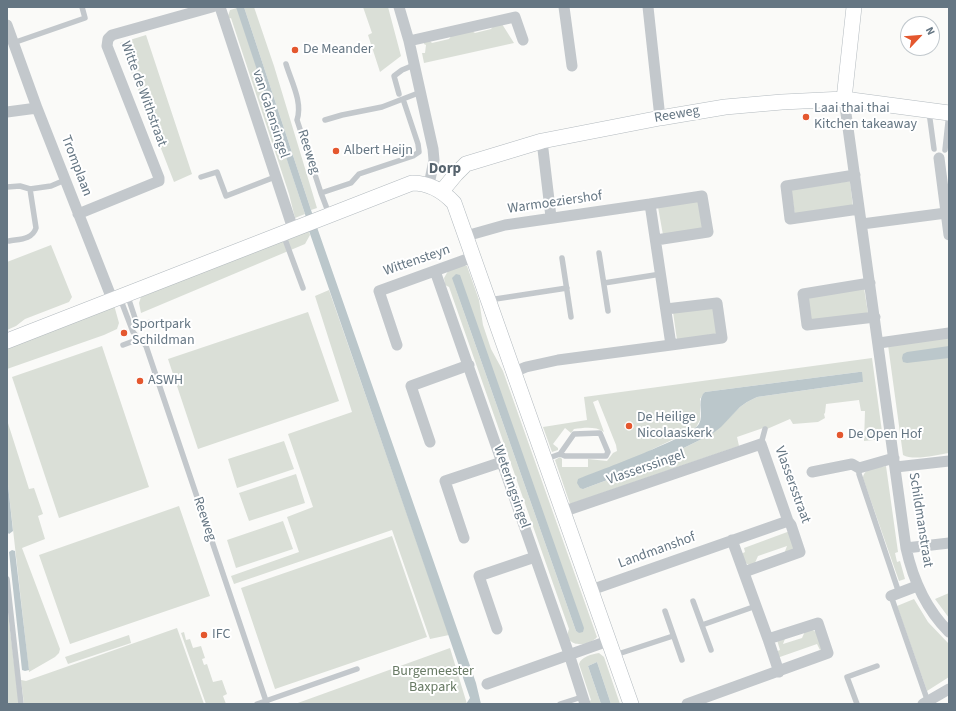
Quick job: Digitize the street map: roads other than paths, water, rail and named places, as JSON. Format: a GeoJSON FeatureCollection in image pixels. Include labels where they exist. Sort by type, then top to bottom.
{"type":"FeatureCollection","features":[{"type":"Feature","properties":{"kind":"main road"},"geometry":{"type":"LineString","coordinates":[[844,99],[854,7]]}},
{"type":"Feature","properties":{"kind":"main road","name":"Reeweg"},"geometry":{"type":"LineString","coordinates":[[436,188],[456,174],[466,164],[542,141],[725,107],[844,99],[949,113]]}},
{"type":"Feature","properties":{"kind":"main road"},"geometry":{"type":"LineString","coordinates":[[7,341],[412,183],[421,183],[436,188],[454,202],[562,512],[631,704]]}},
{"type":"Feature","properties":{"kind":"street","name":"Witte de Withstraat"},"geometry":{"type":"LineString","coordinates":[[78,214],[159,181],[107,46],[108,38],[212,7]]}},
{"type":"Feature","properties":{"kind":"street","name":"van Galensingel"},"geometry":{"type":"LineString","coordinates":[[220,7],[275,177],[305,224]]}},
{"type":"Feature","properties":{"kind":"street"},"geometry":{"type":"LineString","coordinates":[[399,7],[409,41],[434,154],[436,188]]}},
{"type":"Feature","properties":{"kind":"street"},"geometry":{"type":"LineString","coordinates":[[564,7],[572,66]]}},
{"type":"Feature","properties":{"kind":"street"},"geometry":{"type":"LineString","coordinates":[[648,7],[660,118]]}},
{"type":"Feature","properties":{"kind":"street"},"geometry":{"type":"LineString","coordinates":[[409,41],[515,17],[524,40]]}},
{"type":"Feature","properties":{"kind":"street","name":"Tromplaan"},"geometry":{"type":"LineString","coordinates":[[7,25],[78,214],[120,296]]}},
{"type":"Feature","properties":{"kind":"street","name":"Schildmanstraat"},"geometry":{"type":"LineString","coordinates":[[844,99],[879,343],[906,548],[910,567],[917,586],[934,614],[949,632]]}},
{"type":"Feature","properties":{"kind":"street"},"geometry":{"type":"LineString","coordinates":[[7,112],[37,108]]}},
{"type":"Feature","properties":{"kind":"street"},"geometry":{"type":"LineString","coordinates":[[542,141],[551,217]]}},
{"type":"Feature","properties":{"kind":"street"},"geometry":{"type":"LineString","coordinates":[[939,152],[949,235]]}},
{"type":"Feature","properties":{"kind":"street"},"geometry":{"type":"LineString","coordinates":[[854,175],[786,186],[790,219],[859,209]]}},
{"type":"Feature","properties":{"kind":"street","name":"Warmoeziershof"},"geometry":{"type":"LineString","coordinates":[[466,236],[505,225],[551,217],[702,196],[708,232],[656,240]]}},
{"type":"Feature","properties":{"kind":"street"},"geometry":{"type":"LineString","coordinates":[[650,204],[671,345]]}},
{"type":"Feature","properties":{"kind":"street"},"geometry":{"type":"LineString","coordinates":[[862,224],[946,213]]}},
{"type":"Feature","properties":{"kind":"street","name":"Wittensteyn"},"geometry":{"type":"LineString","coordinates":[[397,345],[379,291],[473,257]]}},
{"type":"Feature","properties":{"kind":"street","name":"Weteringsingel"},"geometry":{"type":"LineString","coordinates":[[435,271],[569,654],[583,700]]}},
{"type":"Feature","properties":{"kind":"street"},"geometry":{"type":"LineString","coordinates":[[870,283],[803,294],[807,325],[875,317]]}},
{"type":"Feature","properties":{"kind":"street"},"geometry":{"type":"LineString","coordinates":[[514,372],[526,367],[558,360],[722,338],[717,303],[666,309]]}},
{"type":"Feature","properties":{"kind":"street"},"geometry":{"type":"LineString","coordinates":[[879,343],[949,334]]}},
{"type":"Feature","properties":{"kind":"street"},"geometry":{"type":"LineString","coordinates":[[430,442],[411,386],[468,366]]}},
{"type":"Feature","properties":{"kind":"street","name":"Vlasserssingel"},"geometry":{"type":"LineString","coordinates":[[562,512],[761,444]]}},
{"type":"Feature","properties":{"kind":"street","name":"Vlassersstraat"},"geometry":{"type":"LineString","coordinates":[[744,572],[800,552],[761,444]]}},
{"type":"Feature","properties":{"kind":"street"},"geometry":{"type":"LineString","coordinates":[[895,462],[949,461]]}},
{"type":"Feature","properties":{"kind":"street"},"geometry":{"type":"LineString","coordinates":[[464,538],[445,482],[502,462]]}},
{"type":"Feature","properties":{"kind":"street","name":"Schildmanstraat"},"geometry":{"type":"LineString","coordinates":[[812,472],[852,464],[859,468],[895,462]]}},
{"type":"Feature","properties":{"kind":"street","name":"Landmanshof"},"geometry":{"type":"LineString","coordinates":[[591,590],[788,521]]}},
{"type":"Feature","properties":{"kind":"street"},"geometry":{"type":"LineString","coordinates":[[732,540],[779,672]]}},
{"type":"Feature","properties":{"kind":"street"},"geometry":{"type":"LineString","coordinates":[[906,548],[949,543]]}},
{"type":"Feature","properties":{"kind":"street"},"geometry":{"type":"LineString","coordinates":[[497,629],[479,576],[535,557]]}},
{"type":"Feature","properties":{"kind":"street","name":"Schildmanstraat"},"geometry":{"type":"LineString","coordinates":[[895,594],[917,586]]}},
{"type":"Feature","properties":{"kind":"street"},"geometry":{"type":"LineString","coordinates":[[687,704],[779,672],[828,653],[818,623],[768,639]]}},
{"type":"Feature","properties":{"kind":"street"},"geometry":{"type":"LineString","coordinates":[[487,684],[608,641]]}},
{"type":"Feature","properties":{"kind":"street"},"geometry":{"type":"LineString","coordinates":[[925,703],[949,689]]}},
{"type":"Feature","properties":{"kind":"lane"},"geometry":{"type":"LineString","coordinates":[[13,43],[85,18],[82,7]]}},
{"type":"Feature","properties":{"kind":"lane","name":"Reeweg"},"geometry":{"type":"LineString","coordinates":[[286,64],[299,104],[300,112],[297,120],[322,193]]}},
{"type":"Feature","properties":{"kind":"lane"},"geometry":{"type":"LineString","coordinates":[[399,94],[394,76],[402,70],[414,65]]}},
{"type":"Feature","properties":{"kind":"lane"},"geometry":{"type":"LineString","coordinates":[[325,120],[382,107],[421,92]]}},
{"type":"Feature","properties":{"kind":"lane","name":"Reeweg"},"geometry":{"type":"LineString","coordinates":[[303,288],[305,224],[322,193],[351,182],[359,174],[413,156],[419,152],[420,149],[404,99]]}},
{"type":"Feature","properties":{"kind":"lane"},"geometry":{"type":"LineString","coordinates":[[929,110],[939,152]]}},
{"type":"Feature","properties":{"kind":"lane","name":"Reeweg"},"geometry":{"type":"LineString","coordinates":[[939,152],[949,113]]}},
{"type":"Feature","properties":{"kind":"lane","name":"van Galensingel"},"geometry":{"type":"LineString","coordinates":[[201,177],[217,172],[226,196],[275,177]]}},
{"type":"Feature","properties":{"kind":"lane"},"geometry":{"type":"LineString","coordinates":[[7,187],[17,186],[30,190],[51,186],[65,180]]}},
{"type":"Feature","properties":{"kind":"lane"},"geometry":{"type":"LineString","coordinates":[[9,241],[29,237],[34,233],[36,228],[30,190]]}},
{"type":"Feature","properties":{"kind":"lane"},"geometry":{"type":"LineString","coordinates":[[599,253],[608,311]]}},
{"type":"Feature","properties":{"kind":"lane"},"geometry":{"type":"LineString","coordinates":[[562,258],[571,317]]}},
{"type":"Feature","properties":{"kind":"lane"},"geometry":{"type":"LineString","coordinates":[[604,283],[661,274]]}},
{"type":"Feature","properties":{"kind":"lane"},"geometry":{"type":"LineString","coordinates":[[489,300],[567,288]]}},
{"type":"Feature","properties":{"kind":"lane"},"geometry":{"type":"LineString","coordinates":[[120,296],[137,324],[141,325],[151,322]]}},
{"type":"Feature","properties":{"kind":"lane","name":"Reeweg"},"geometry":{"type":"LineString","coordinates":[[120,296],[133,332],[146,346],[266,702]]}},
{"type":"Feature","properties":{"kind":"lane"},"geometry":{"type":"LineString","coordinates":[[123,345],[139,339]]}},
{"type":"Feature","properties":{"kind":"lane","name":"Vlassersstraat"},"geometry":{"type":"LineString","coordinates":[[761,444],[765,429]]}},
{"type":"Feature","properties":{"kind":"lane"},"geometry":{"type":"LineString","coordinates":[[544,460],[560,454],[574,434],[600,433],[608,452],[606,456],[565,456],[560,454]]}},
{"type":"Feature","properties":{"kind":"lane"},"geometry":{"type":"LineString","coordinates":[[859,468],[859,474],[895,594],[925,703]]}},
{"type":"Feature","properties":{"kind":"lane"},"geometry":{"type":"LineString","coordinates":[[7,579],[22,704]]}},
{"type":"Feature","properties":{"kind":"lane"},"geometry":{"type":"LineString","coordinates":[[693,601],[710,650]]}},
{"type":"Feature","properties":{"kind":"lane"},"geometry":{"type":"LineString","coordinates":[[702,625],[756,606]]}},
{"type":"Feature","properties":{"kind":"lane"},"geometry":{"type":"LineString","coordinates":[[665,611],[682,660]]}},
{"type":"Feature","properties":{"kind":"lane"},"geometry":{"type":"LineString","coordinates":[[613,656],[673,636]]}},
{"type":"Feature","properties":{"kind":"lane"},"geometry":{"type":"LineString","coordinates":[[857,704],[847,677],[877,666]]}},
{"type":"Feature","properties":{"kind":"lane"},"geometry":{"type":"LineString","coordinates":[[257,704],[357,669]]}},
{"type":"Feature","properties":{"kind":"lane"},"geometry":{"type":"LineString","coordinates":[[560,704],[583,700]]}},
{"type":"Feature","properties":{"kind":"place","name":"De Meander"},"geometry":{"type":"Point","coordinates":[295,50]}},
{"type":"Feature","properties":{"kind":"place","name":"Laai thai thai Kitchen takeaway"},"geometry":{"type":"Point","coordinates":[806,117]}},
{"type":"Feature","properties":{"kind":"place","name":"Albert Heijn"},"geometry":{"type":"Point","coordinates":[336,151]}},
{"type":"Feature","properties":{"kind":"place","name":"Sportpark Schildman"},"geometry":{"type":"Point","coordinates":[124,333]}},
{"type":"Feature","properties":{"kind":"place","name":"ASWH"},"geometry":{"type":"Point","coordinates":[140,381]}},
{"type":"Feature","properties":{"kind":"place","name":"De Heilige Nicolaaskerk"},"geometry":{"type":"Point","coordinates":[629,426]}},
{"type":"Feature","properties":{"kind":"place","name":"De Open Hof"},"geometry":{"type":"Point","coordinates":[840,435]}},
{"type":"Feature","properties":{"kind":"place","name":"IFC"},"geometry":{"type":"Point","coordinates":[204,635]}},
{"type":"Feature","properties":{"kind":"district","name":"Dorp"},"geometry":{"type":"Point","coordinates":[445,170]}},
{"type":"Feature","properties":{"kind":"park label","name":"Burgemeester Baxpark"},"geometry":{"type":"Point","coordinates":[433,680]}}]}
